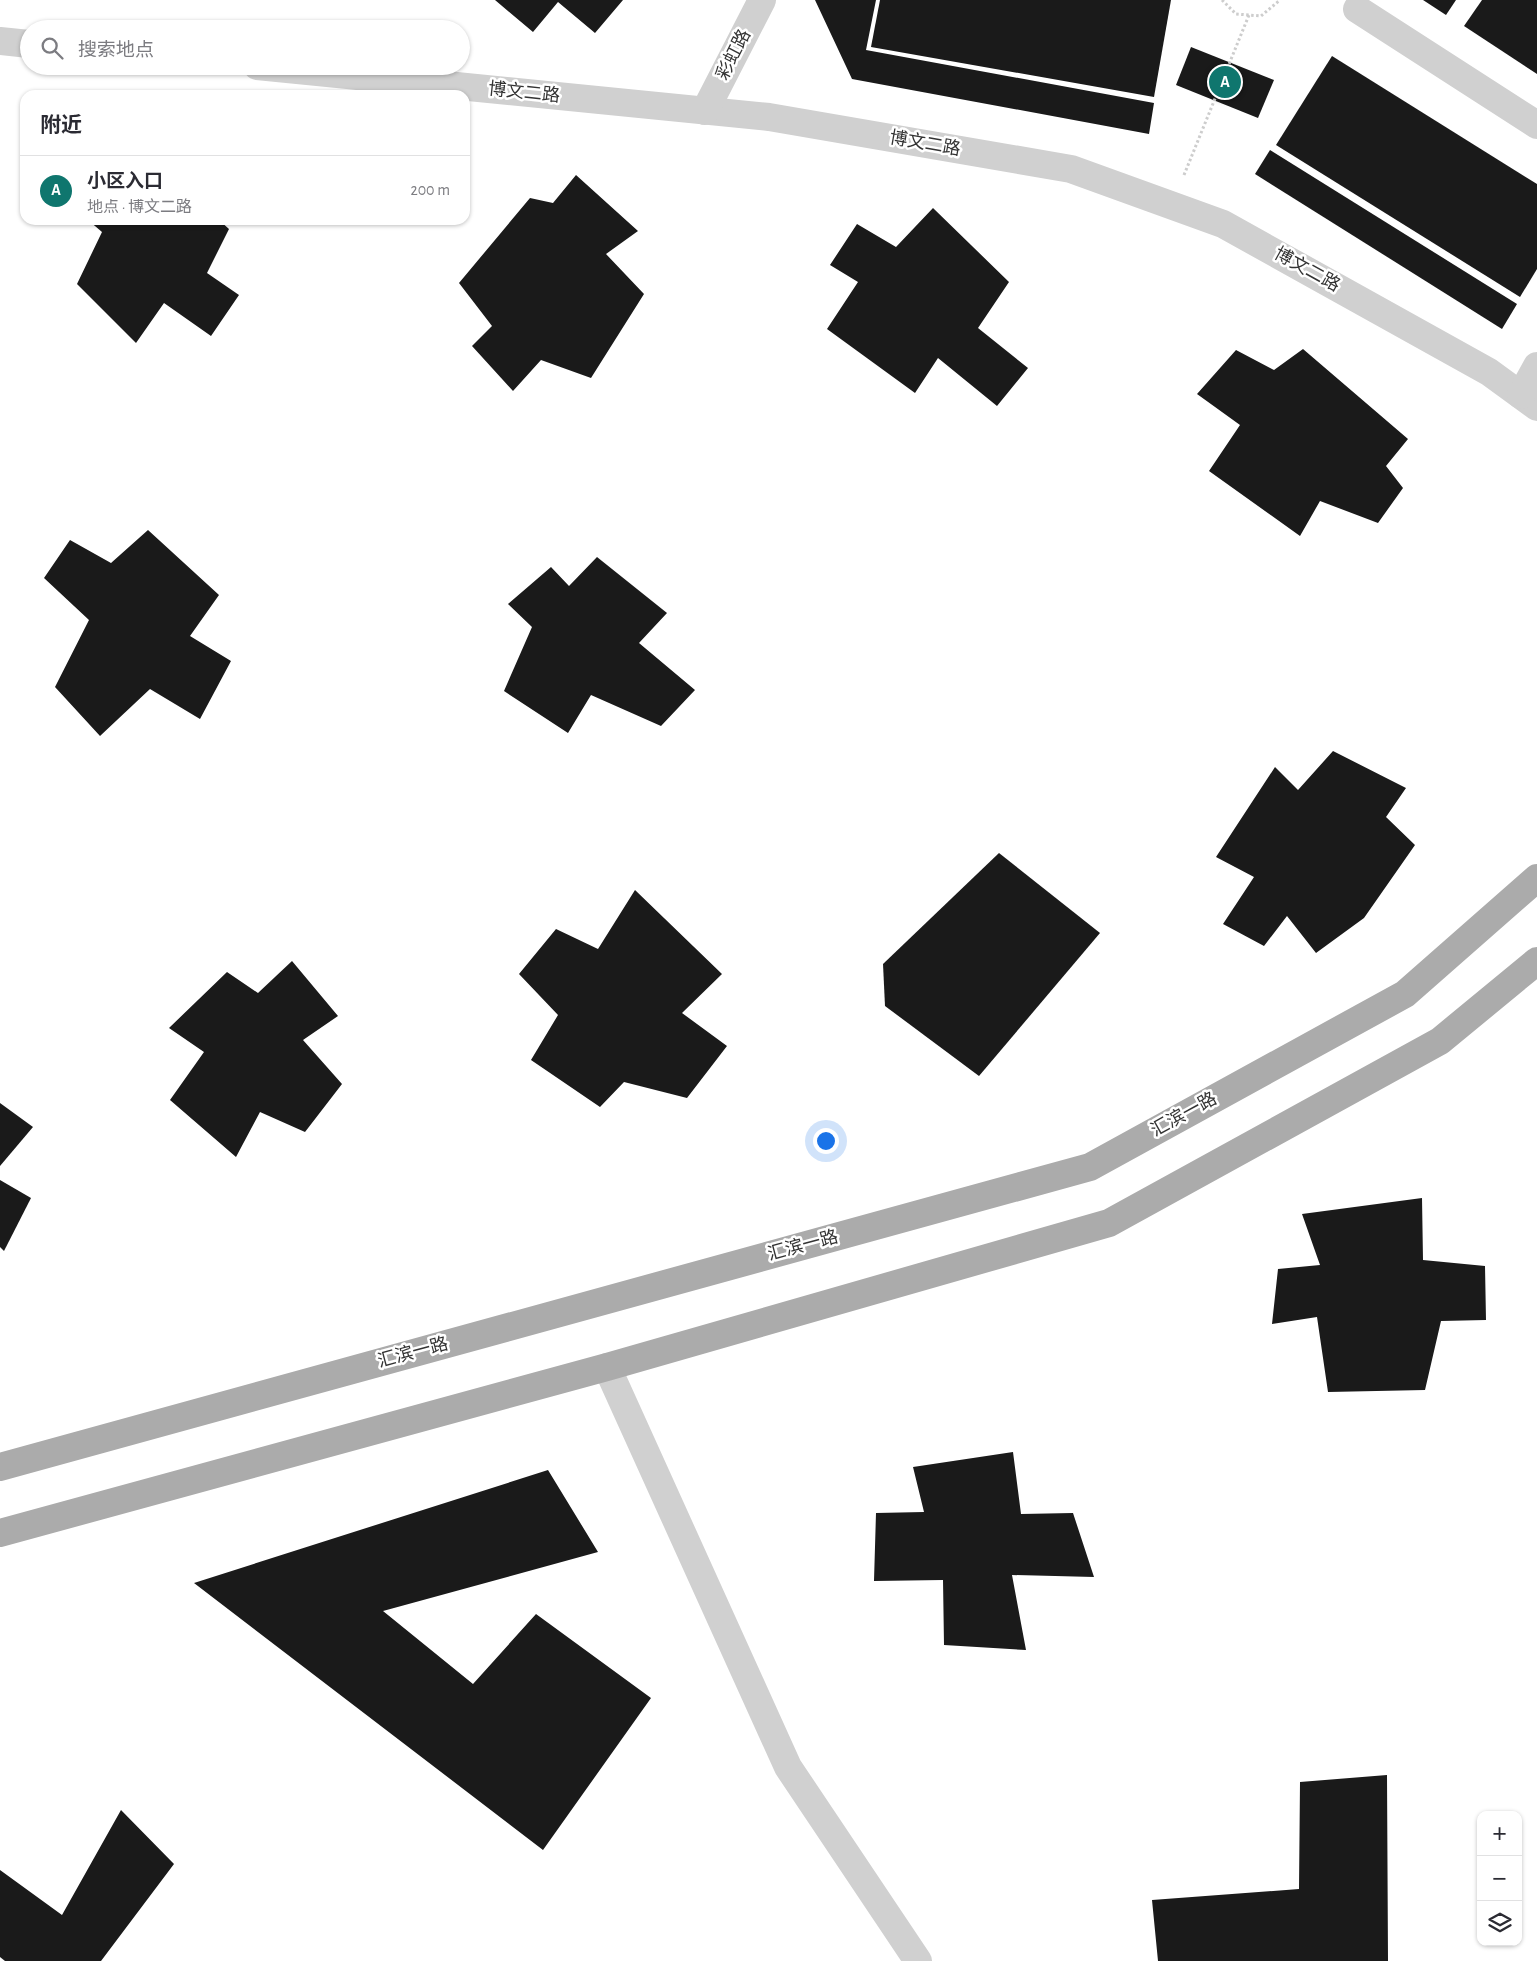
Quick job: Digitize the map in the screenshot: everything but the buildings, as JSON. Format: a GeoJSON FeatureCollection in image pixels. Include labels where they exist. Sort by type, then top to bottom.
{"type":"FeatureCollection","features":[{"type":"Feature","properties":{"kind":"main road","name":"汇滨一路"},"geometry":{"type":"LineString","coordinates":[[0,1467],[1090,1167],[1405,994],[1537,878]]}},
{"type":"Feature","properties":{"kind":"main road"},"geometry":{"type":"LineString","coordinates":[[0,1533],[606,1367],[1108,1223],[1440,1041],[1537,961]]}},
{"type":"Feature","properties":{"kind":"street","name":"彩虹路"},"geometry":{"type":"LineString","coordinates":[[706,111],[762,0]]}},
{"type":"Feature","properties":{"kind":"street"},"geometry":{"type":"LineString","coordinates":[[1357,9],[1537,125]]}},
{"type":"Feature","properties":{"kind":"street"},"geometry":{"type":"LineString","coordinates":[[0,41],[20,43]]}},
{"type":"Feature","properties":{"kind":"street","name":"博文二路"},"geometry":{"type":"LineString","coordinates":[[347,75],[769,117],[1071,169],[1223,224],[1480,367],[1529,401]]}},
{"type":"Feature","properties":{"kind":"street"},"geometry":{"type":"LineString","coordinates":[[1529,401],[1537,366]]}},
{"type":"Feature","properties":{"kind":"street"},"geometry":{"type":"LineString","coordinates":[[606,1367],[788,1767],[918,1961]]}},
{"type":"Feature","properties":{"kind":"path"},"geometry":{"type":"LineString","coordinates":[[1222,0],[1236,14],[1261,16],[1280,0]]}},
{"type":"Feature","properties":{"kind":"path"},"geometry":{"type":"LineString","coordinates":[[1183,178],[1249,15]]}},
{"type":"Feature","properties":{"kind":"place","name":"小区入口"},"geometry":{"type":"Point","coordinates":[1225,82]}}]}
